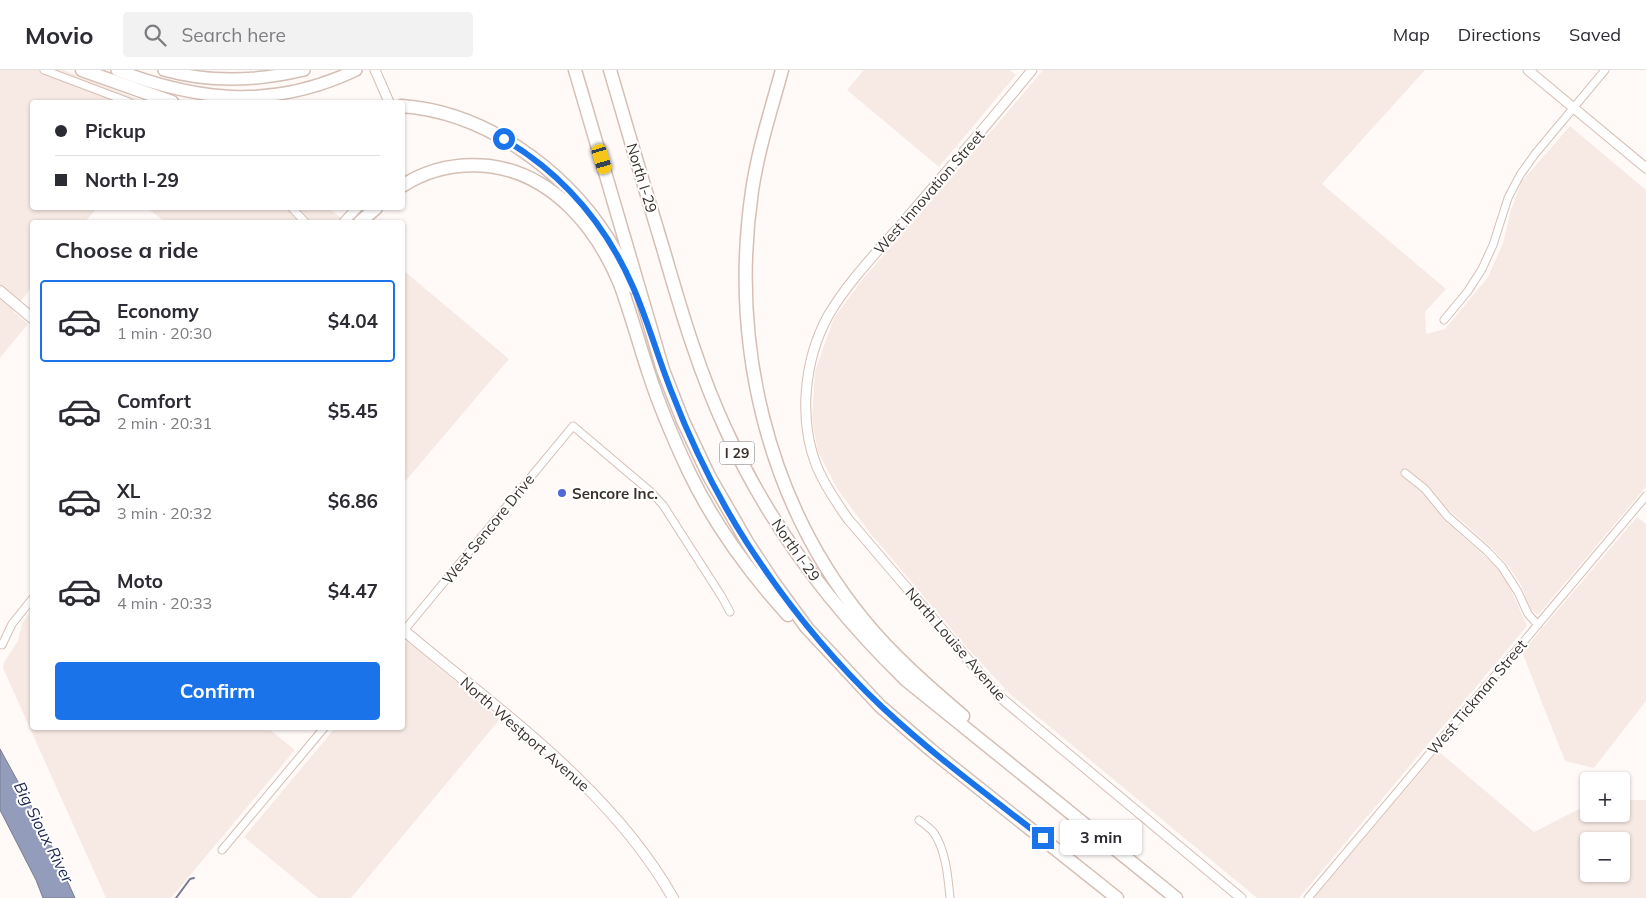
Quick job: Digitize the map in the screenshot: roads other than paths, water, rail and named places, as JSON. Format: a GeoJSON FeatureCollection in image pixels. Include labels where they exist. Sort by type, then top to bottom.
{"type":"FeatureCollection","features":[{"type":"Feature","properties":{"kind":"highway"},"geometry":{"type":"LineString","coordinates":[[82,70],[166,100]]}},
{"type":"Feature","properties":{"kind":"highway"},"geometry":{"type":"LineString","coordinates":[[117,70],[182,91],[209,96],[238,97],[275,94],[306,88],[356,70]]}},
{"type":"Feature","properties":{"kind":"highway"},"geometry":{"type":"LineString","coordinates":[[164,70],[200,77],[237,79],[282,75],[304,70]]}},
{"type":"Feature","properties":{"kind":"highway","name":"I 29"},"geometry":{"type":"LineString","coordinates":[[575,70],[634,266],[656,348],[687,430],[721,499],[774,583],[820,643],[880,706],[1117,898]]}},
{"type":"Feature","properties":{"kind":"highway","name":"North I-29"},"geometry":{"type":"LineString","coordinates":[[610,70],[699,365],[726,431],[752,481],[797,554],[861,635],[913,686],[1176,898]]}},
{"type":"Feature","properties":{"kind":"highway"},"geometry":{"type":"LineString","coordinates":[[782,70],[758,160],[752,190],[745,252],[746,306],[750,356],[760,411],[770,447],[806,530],[835,580],[861,617],[909,669],[975,726],[998,755]]}},
{"type":"Feature","properties":{"kind":"highway"},"geometry":{"type":"LineString","coordinates":[[405,107],[442,114],[484,129],[519,148],[555,176],[586,208],[607,237],[633,287],[656,348]]}},
{"type":"Feature","properties":{"kind":"highway"},"geometry":{"type":"LineString","coordinates":[[405,184],[418,177],[450,167],[471,165],[498,167],[513,171],[538,183],[561,198],[577,213],[604,252],[619,283],[658,398],[699,491],[726,537],[754,573],[806,636],[820,643]]}},
{"type":"Feature","properties":{"kind":"highway"},"geometry":{"type":"LineString","coordinates":[[362,220],[374,210]]}},
{"type":"Feature","properties":{"kind":"main road"},"geometry":{"type":"LineString","coordinates":[[0,291],[30,316]]}},
{"type":"Feature","properties":{"kind":"main road","name":"North Westport Avenue"},"geometry":{"type":"LineString","coordinates":[[405,632],[576,776],[626,831],[673,898]]}},
{"type":"Feature","properties":{"kind":"street"},"geometry":{"type":"LineString","coordinates":[[44,70],[124,100]]}},
{"type":"Feature","properties":{"kind":"street"},"geometry":{"type":"LineString","coordinates":[[375,70],[388,100]]}},
{"type":"Feature","properties":{"kind":"street","name":"West Innovation Street"},"geometry":{"type":"LineString","coordinates":[[828,316],[848,288],[1032,70]]}},
{"type":"Feature","properties":{"kind":"street"},"geometry":{"type":"LineString","coordinates":[[1528,70],[1646,168]]}},
{"type":"Feature","properties":{"kind":"street"},"geometry":{"type":"LineString","coordinates":[[1444,320],[1482,269],[1494,242],[1508,198],[1520,174],[1604,70]]}},
{"type":"Feature","properties":{"kind":"street"},"geometry":{"type":"LineString","coordinates":[[294,210],[303,220]]}},
{"type":"Feature","properties":{"kind":"street"},"geometry":{"type":"LineString","coordinates":[[346,220],[355,210]]}},
{"type":"Feature","properties":{"kind":"street","name":"North Louise Avenue"},"geometry":{"type":"LineString","coordinates":[[828,316],[810,364],[806,413],[816,465],[838,505],[1000,697],[1241,898]]}},
{"type":"Feature","properties":{"kind":"street","name":"West Sencore Drive"},"geometry":{"type":"LineString","coordinates":[[405,628],[573,426],[651,492],[663,505],[730,612]]}},
{"type":"Feature","properties":{"kind":"street"},"geometry":{"type":"LineString","coordinates":[[1405,473],[1425,489],[1447,516],[1502,567],[1518,592],[1528,614],[1538,625]]}},
{"type":"Feature","properties":{"kind":"street","name":"West Tickman Street"},"geometry":{"type":"LineString","coordinates":[[1308,898],[1646,496]]}},
{"type":"Feature","properties":{"kind":"street"},"geometry":{"type":"LineString","coordinates":[[2,645],[12,624],[30,602]]}},
{"type":"Feature","properties":{"kind":"street"},"geometry":{"type":"LineString","coordinates":[[222,850],[322,730]]}},
{"type":"Feature","properties":{"kind":"street"},"geometry":{"type":"LineString","coordinates":[[920,820],[934,833],[941,850],[947,871],[950,898]]}},
{"type":"Feature","properties":{"kind":"water","name":"Big Sioux River"},"geometry":{"type":"Polygon","coordinates":[[[0,749],[44,829],[75,898],[43,898],[36,880],[0,810],[0,749]]]}},
{"type":"Feature","properties":{"kind":"waterway"},"geometry":{"type":"LineString","coordinates":[[176,898],[190,879],[194,878]]}},
{"type":"Feature","properties":{"kind":"place","name":"Sencore Inc."},"geometry":{"type":"Point","coordinates":[562,493]}}]}
